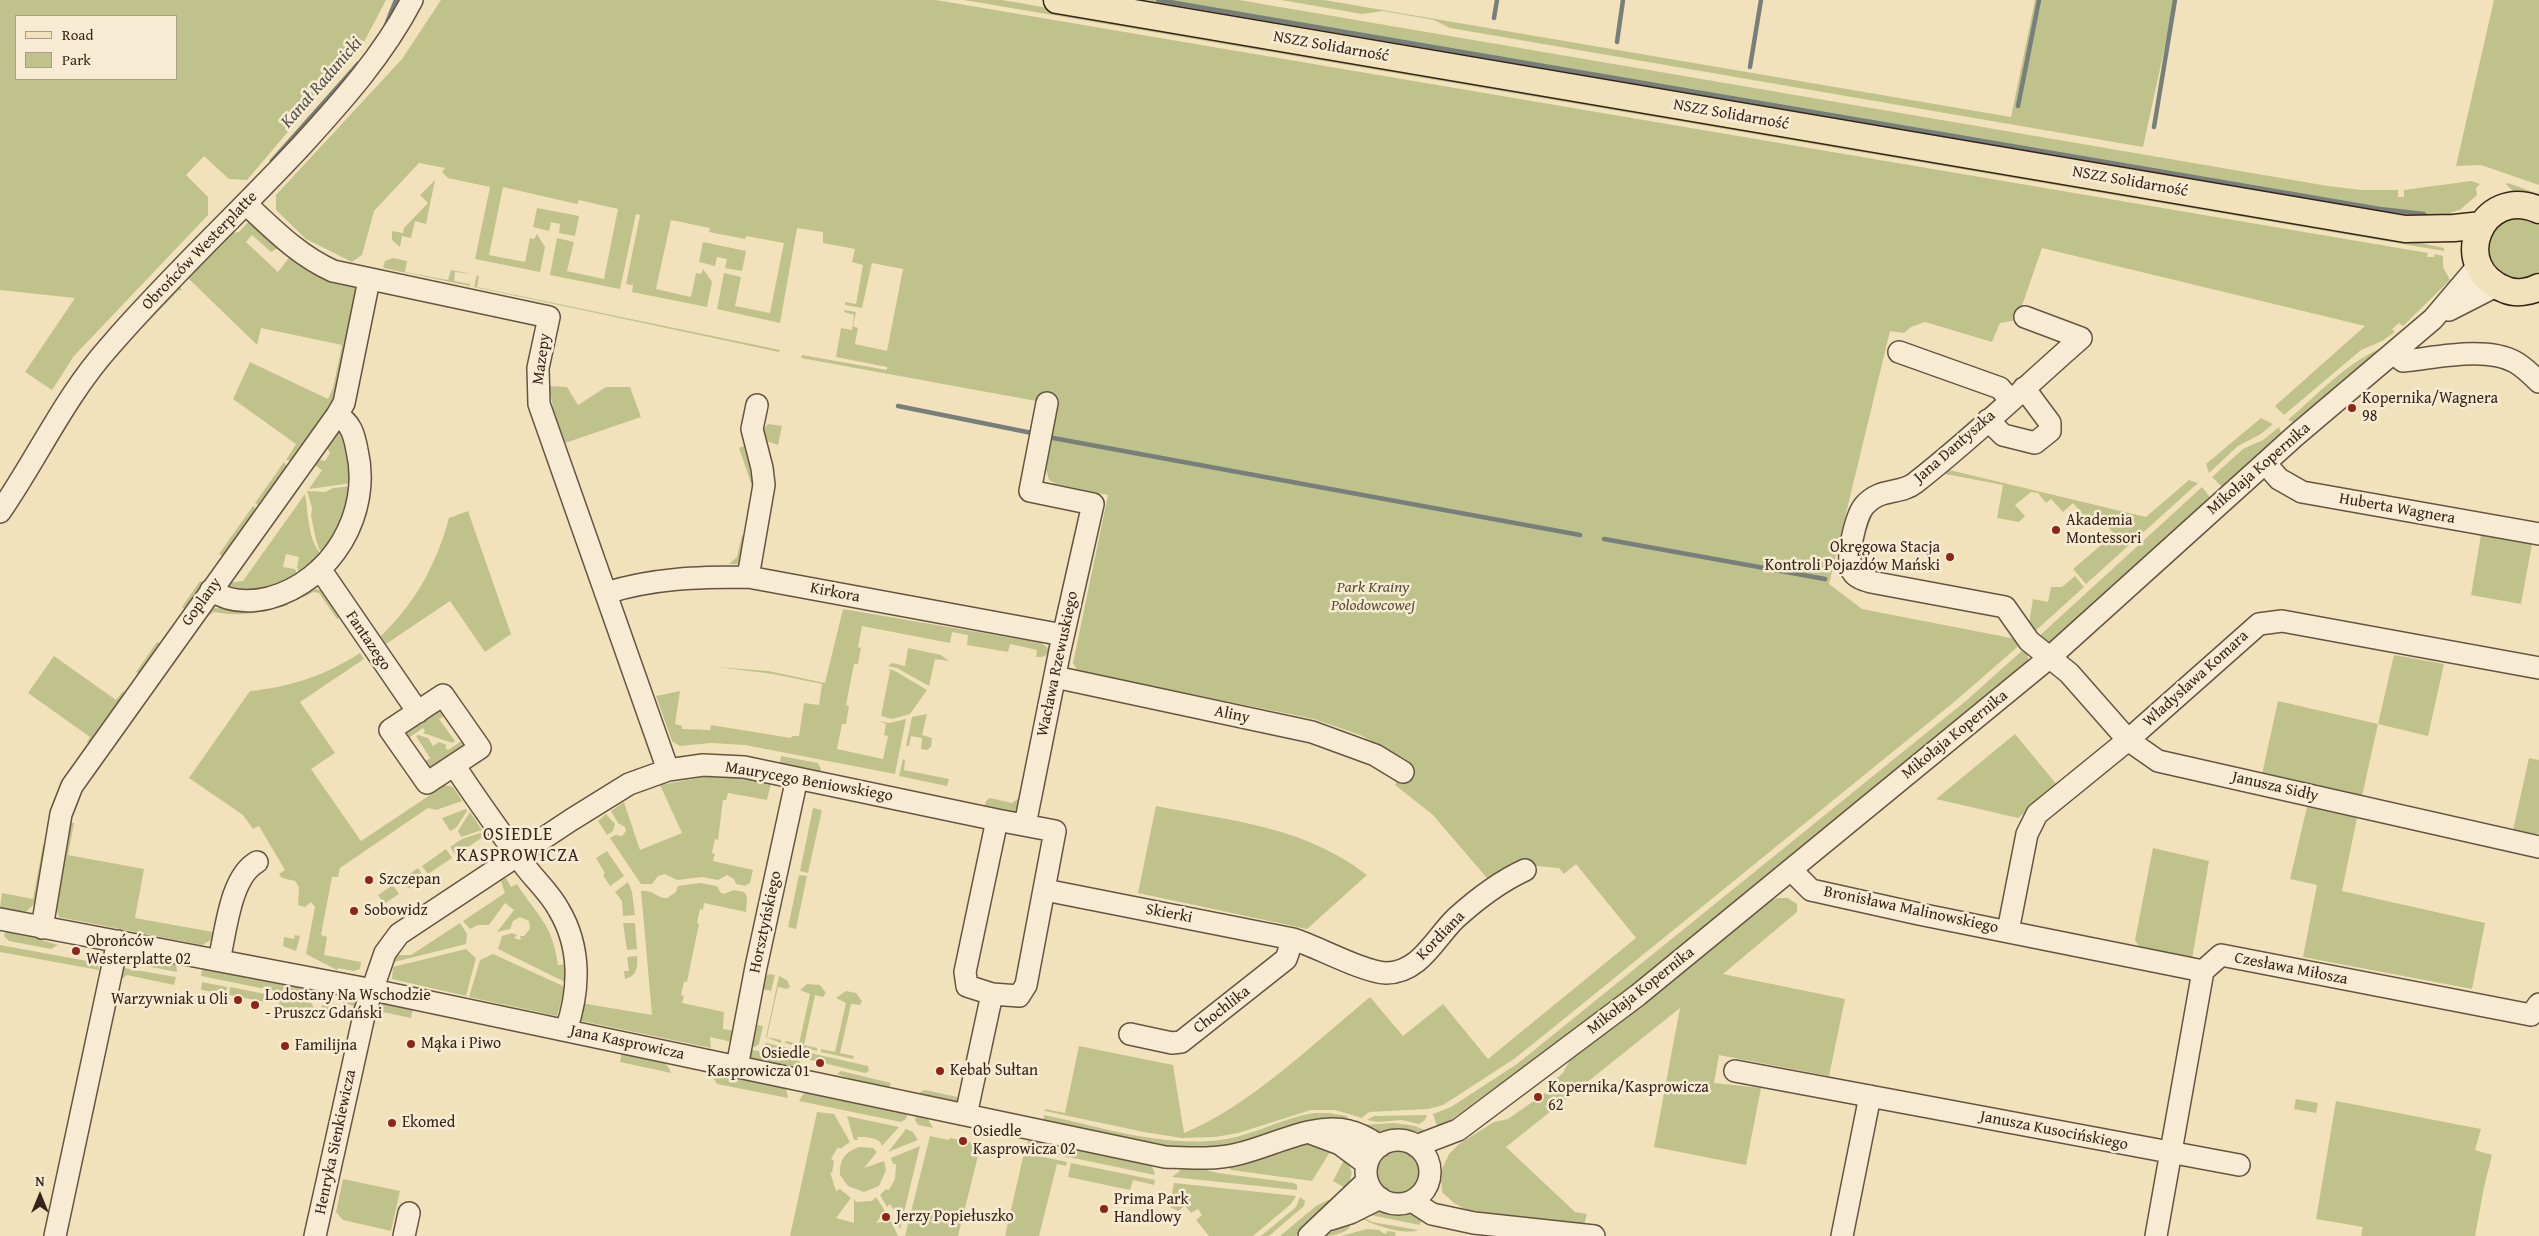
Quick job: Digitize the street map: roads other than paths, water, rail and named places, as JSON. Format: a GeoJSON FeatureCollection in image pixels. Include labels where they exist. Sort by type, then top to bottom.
{"type":"FeatureCollection","features":[{"type":"Feature","properties":{"kind":"main road","name":"NSZZ Solidarność"},"geometry":{"type":"LineString","coordinates":[[1056,0],[2405,229],[2454,228],[2482,225]]}},
{"type":"Feature","properties":{"kind":"main road"},"geometry":{"type":"LineString","coordinates":[[2482,225],[2488,217],[2507,206],[2519,205],[2539,210]]}},
{"type":"Feature","properties":{"kind":"main road","name":"Mikołaja Kopernika"},"geometry":{"type":"LineString","coordinates":[[2477,260],[2477,234],[2482,225]]}},
{"type":"Feature","properties":{"kind":"main road","name":"NSZZ Solidarność"},"geometry":{"type":"LineString","coordinates":[[2405,229],[2477,260]]}},
{"type":"Feature","properties":{"kind":"main road"},"geometry":{"type":"LineString","coordinates":[[2477,260],[2486,278],[2496,286],[2509,291],[2522,292],[2539,287]]}},
{"type":"Feature","properties":{"kind":"street","name":"Obrońców Westerplatte"},"geometry":{"type":"LineString","coordinates":[[0,512],[60,412],[88,372],[136,316],[246,204],[329,115],[376,58],[396,29],[412,0]]}},
{"type":"Feature","properties":{"kind":"street","name":"Mazepy"},"geometry":{"type":"LineString","coordinates":[[246,204],[303,256],[333,271],[549,317],[538,368],[539,404],[668,770]]}},
{"type":"Feature","properties":{"kind":"street","name":"Mikołaja Kopernika"},"geometry":{"type":"LineString","coordinates":[[1416,1146],[1458,1130],[1638,995],[2049,658],[2265,463],[2433,319],[2477,260]]}},
{"type":"Feature","properties":{"kind":"street","name":"Goplany"},"geometry":{"type":"LineString","coordinates":[[42,928],[61,814],[72,786],[337,415],[344,403],[369,280]]}},
{"type":"Feature","properties":{"kind":"street","name":"Mikołaja Kopernika"},"geometry":{"type":"LineString","coordinates":[[2433,319],[2471,297],[2496,286]]}},
{"type":"Feature","properties":{"kind":"street","name":"Jana Dantyszka"},"geometry":{"type":"LineString","coordinates":[[2025,317],[2081,338],[1913,485],[1877,495],[1866,504],[1860,511],[1854,531],[1850,560],[1852,571],[1860,578],[1871,582],[2005,607],[2028,641],[2049,658]]}},
{"type":"Feature","properties":{"kind":"street"},"geometry":{"type":"LineString","coordinates":[[1899,352],[2017,394],[2050,423],[2050,432],[2035,444],[2003,435],[1988,420]]}},
{"type":"Feature","properties":{"kind":"street"},"geometry":{"type":"LineString","coordinates":[[2394,354],[2403,361],[2472,354],[2502,357],[2516,362],[2539,382]]}},
{"type":"Feature","properties":{"kind":"street","name":"Wacława Rzewuskiego"},"geometry":{"type":"LineString","coordinates":[[1025,825],[1063,635],[1093,504],[1030,491],[1047,403]]}},
{"type":"Feature","properties":{"kind":"street"},"geometry":{"type":"LineString","coordinates":[[748,576],[764,485],[762,468],[752,429],[757,405]]}},
{"type":"Feature","properties":{"kind":"street"},"geometry":{"type":"LineString","coordinates":[[211,590],[232,600],[264,599],[293,590],[330,560],[344,538],[355,513],[360,494],[360,474],[356,444],[348,423],[337,415]]}},
{"type":"Feature","properties":{"kind":"street","name":"Huberta Wagnera"},"geometry":{"type":"LineString","coordinates":[[2265,463],[2279,479],[2302,492],[2539,534]]}},
{"type":"Feature","properties":{"kind":"street","name":"Fantazego"},"geometry":{"type":"LineString","coordinates":[[320,569],[418,712]]}},
{"type":"Feature","properties":{"kind":"street","name":"Kirkora"},"geometry":{"type":"LineString","coordinates":[[606,593],[662,580],[748,576],[1063,635]]}},
{"type":"Feature","properties":{"kind":"street","name":"Władysława Komara"},"geometry":{"type":"LineString","coordinates":[[2031,821],[2036,814],[2128,740],[2259,624],[2272,621],[2539,668]]}},
{"type":"Feature","properties":{"kind":"street","name":"Janusza Sidły"},"geometry":{"type":"LineString","coordinates":[[2049,658],[2069,673],[2128,740],[2158,761],[2539,847]]}},
{"type":"Feature","properties":{"kind":"street","name":"Aliny"},"geometry":{"type":"LineString","coordinates":[[1055,677],[1312,732],[1375,754],[1403,772]]}},
{"type":"Feature","properties":{"kind":"street"},"geometry":{"type":"LineString","coordinates":[[443,695],[480,748],[427,783],[390,730],[418,712],[443,695]]}},
{"type":"Feature","properties":{"kind":"street"},"geometry":{"type":"LineString","coordinates":[[454,765],[518,856],[558,908],[571,932],[576,959],[576,986],[566,1030]]}},
{"type":"Feature","properties":{"kind":"street","name":"Maurycego Beniowskiego"},"geometry":{"type":"LineString","coordinates":[[373,990],[385,953],[400,934],[622,788],[668,770],[703,765],[744,767],[996,820]]}},
{"type":"Feature","properties":{"kind":"street","name":"Horsztyńskiego"},"geometry":{"type":"LineString","coordinates":[[737,1067],[756,967],[797,778]]}},
{"type":"Feature","properties":{"kind":"street"},"geometry":{"type":"LineString","coordinates":[[996,820],[1025,825],[1056,831],[1045,890],[1026,985],[1019,996],[992,994],[968,986],[965,972],[996,820]]}},
{"type":"Feature","properties":{"kind":"street","name":"Bronisława Malinowskiego"},"geometry":{"type":"LineString","coordinates":[[2008,930],[2031,821]]}},
{"type":"Feature","properties":{"kind":"street"},"geometry":{"type":"LineString","coordinates":[[219,960],[240,879],[248,867],[257,862]]}},
{"type":"Feature","properties":{"kind":"street","name":"Kordiana"},"geometry":{"type":"LineString","coordinates":[[1292,939],[1318,947],[1368,970],[1388,973],[1404,969],[1418,961],[1455,919],[1483,896],[1504,879],[1525,870]]}},
{"type":"Feature","properties":{"kind":"street","name":"Bronisława Malinowskiego"},"geometry":{"type":"LineString","coordinates":[[1791,870],[1811,890],[1919,914],[2008,930],[2203,971]]}},
{"type":"Feature","properties":{"kind":"street","name":"Skierki"},"geometry":{"type":"LineString","coordinates":[[1045,890],[1292,939]]}},
{"type":"Feature","properties":{"kind":"street","name":"Jana Kasprowicza"},"geometry":{"type":"LineString","coordinates":[[0,919],[373,990],[1143,1153],[1198,1159],[1236,1155],[1330,1128],[1349,1130],[1380,1146]]}},
{"type":"Feature","properties":{"kind":"street","name":"Chochlika"},"geometry":{"type":"LineString","coordinates":[[1130,1034],[1172,1043],[1181,1042],[1286,959],[1292,939]]}},
{"type":"Feature","properties":{"kind":"street"},"geometry":{"type":"LineString","coordinates":[[55,1236],[118,942]]}},
{"type":"Feature","properties":{"kind":"street","name":"Czesława Miłosza"},"geometry":{"type":"LineString","coordinates":[[2203,971],[2221,955],[2535,1009]]}},
{"type":"Feature","properties":{"kind":"street"},"geometry":{"type":"LineString","coordinates":[[2156,1236],[2169,1153],[2203,971]]}},
{"type":"Feature","properties":{"kind":"street","name":"Henryka Sienkiewicza"},"geometry":{"type":"LineString","coordinates":[[315,1236],[365,1011],[373,990]]}},
{"type":"Feature","properties":{"kind":"street"},"geometry":{"type":"LineString","coordinates":[[966,1116],[992,994]]}},
{"type":"Feature","properties":{"kind":"street","name":"Janusza Kusocińskiego"},"geometry":{"type":"LineString","coordinates":[[1735,1071],[2239,1165]]}},
{"type":"Feature","properties":{"kind":"street"},"geometry":{"type":"LineString","coordinates":[[1842,1236],[1870,1096]]}},
{"type":"Feature","properties":{"kind":"street","name":"Mikołaja Kopernika"},"geometry":{"type":"LineString","coordinates":[[1428,1163],[1446,1148],[1458,1130]]}},
{"type":"Feature","properties":{"kind":"street"},"geometry":{"type":"LineString","coordinates":[[1309,1236],[1328,1220],[1350,1195],[1367,1173],[1372,1154],[1380,1146],[1398,1140],[1416,1146],[1424,1153],[1428,1163],[1429,1180],[1419,1194],[1401,1204],[1390,1203],[1372,1191],[1367,1173],[1340,1144],[1310,1133]]}},
{"type":"Feature","properties":{"kind":"street"},"geometry":{"type":"LineString","coordinates":[[1419,1194],[1452,1218],[1536,1233],[1594,1236]]}},
{"type":"Feature","properties":{"kind":"street"},"geometry":{"type":"LineString","coordinates":[[1328,1220],[1350,1213],[1380,1198]]}},
{"type":"Feature","properties":{"kind":"street"},"geometry":{"type":"LineString","coordinates":[[404,1236],[409,1213]]}},
{"type":"Feature","properties":{"kind":"waterway","name":"Kanał Radunicki"},"geometry":{"type":"LineString","coordinates":[[386,25],[396,0]]}},
{"type":"Feature","properties":{"kind":"waterway"},"geometry":{"type":"LineString","coordinates":[[1158,0],[2380,209],[2424,214]]}},
{"type":"Feature","properties":{"kind":"waterway"},"geometry":{"type":"LineString","coordinates":[[1494,18],[1497,0]]}},
{"type":"Feature","properties":{"kind":"waterway"},"geometry":{"type":"LineString","coordinates":[[1617,42],[1623,0]]}},
{"type":"Feature","properties":{"kind":"waterway"},"geometry":{"type":"LineString","coordinates":[[1750,67],[1761,0]]}},
{"type":"Feature","properties":{"kind":"waterway"},"geometry":{"type":"LineString","coordinates":[[2018,106],[2039,0]]}},
{"type":"Feature","properties":{"kind":"waterway"},"geometry":{"type":"LineString","coordinates":[[2154,127],[2175,0]]}},
{"type":"Feature","properties":{"kind":"waterway","name":"Kanał Radunicki"},"geometry":{"type":"LineString","coordinates":[[272,161],[358,64]]}},
{"type":"Feature","properties":{"kind":"waterway"},"geometry":{"type":"LineString","coordinates":[[898,406],[1032,433]]}},
{"type":"Feature","properties":{"kind":"waterway"},"geometry":{"type":"LineString","coordinates":[[1053,438],[1580,535]]}},
{"type":"Feature","properties":{"kind":"waterway"},"geometry":{"type":"LineString","coordinates":[[1604,539],[1825,579]]}},
{"type":"Feature","properties":{"kind":"place","name":"Kopernika/Wagnera 98"},"geometry":{"type":"Point","coordinates":[2352,408]}},
{"type":"Feature","properties":{"kind":"place","name":"Akademia Montessori"},"geometry":{"type":"Point","coordinates":[2056,530]}},
{"type":"Feature","properties":{"kind":"place","name":"Okręgowa Stacja Kontroli Pojazdów Mański"},"geometry":{"type":"Point","coordinates":[1950,557]}},
{"type":"Feature","properties":{"kind":"place","name":"Szczepan"},"geometry":{"type":"Point","coordinates":[369,880]}},
{"type":"Feature","properties":{"kind":"place","name":"Sobowidz"},"geometry":{"type":"Point","coordinates":[354,911]}},
{"type":"Feature","properties":{"kind":"place","name":"Obrońców Westerplatte 02"},"geometry":{"type":"Point","coordinates":[76,951]}},
{"type":"Feature","properties":{"kind":"place","name":"Warzywniak u Oli"},"geometry":{"type":"Point","coordinates":[238,1000]}},
{"type":"Feature","properties":{"kind":"place","name":"Lodostany Na Wschodzie - Pruszcz Gdański"},"geometry":{"type":"Point","coordinates":[255,1005]}},
{"type":"Feature","properties":{"kind":"place","name":"Mąka i Piwo"},"geometry":{"type":"Point","coordinates":[411,1044]}},
{"type":"Feature","properties":{"kind":"place","name":"Familijna"},"geometry":{"type":"Point","coordinates":[285,1046]}},
{"type":"Feature","properties":{"kind":"place","name":"Osiedle Kasprowicza 01"},"geometry":{"type":"Point","coordinates":[820,1063]}},
{"type":"Feature","properties":{"kind":"place","name":"Kebab Sułtan"},"geometry":{"type":"Point","coordinates":[940,1071]}},
{"type":"Feature","properties":{"kind":"place","name":"Kopernika/Kasprowicza 62"},"geometry":{"type":"Point","coordinates":[1538,1097]}},
{"type":"Feature","properties":{"kind":"place","name":"Ekomed"},"geometry":{"type":"Point","coordinates":[392,1123]}},
{"type":"Feature","properties":{"kind":"place","name":"Osiedle Kasprowicza 02"},"geometry":{"type":"Point","coordinates":[963,1141]}},
{"type":"Feature","properties":{"kind":"place","name":"Prima Park Handlowy"},"geometry":{"type":"Point","coordinates":[1104,1209]}},
{"type":"Feature","properties":{"kind":"place","name":"Jerzy Popiełuszko"},"geometry":{"type":"Point","coordinates":[886,1217]}},
{"type":"Feature","properties":{"kind":"district","name":"OSIEDLE KASPROWICZA"},"geometry":{"type":"Point","coordinates":[518,845]}},
{"type":"Feature","properties":{"kind":"park label","name":"Park Krainy Polodowcowej"},"geometry":{"type":"Point","coordinates":[1373,597]}}]}
